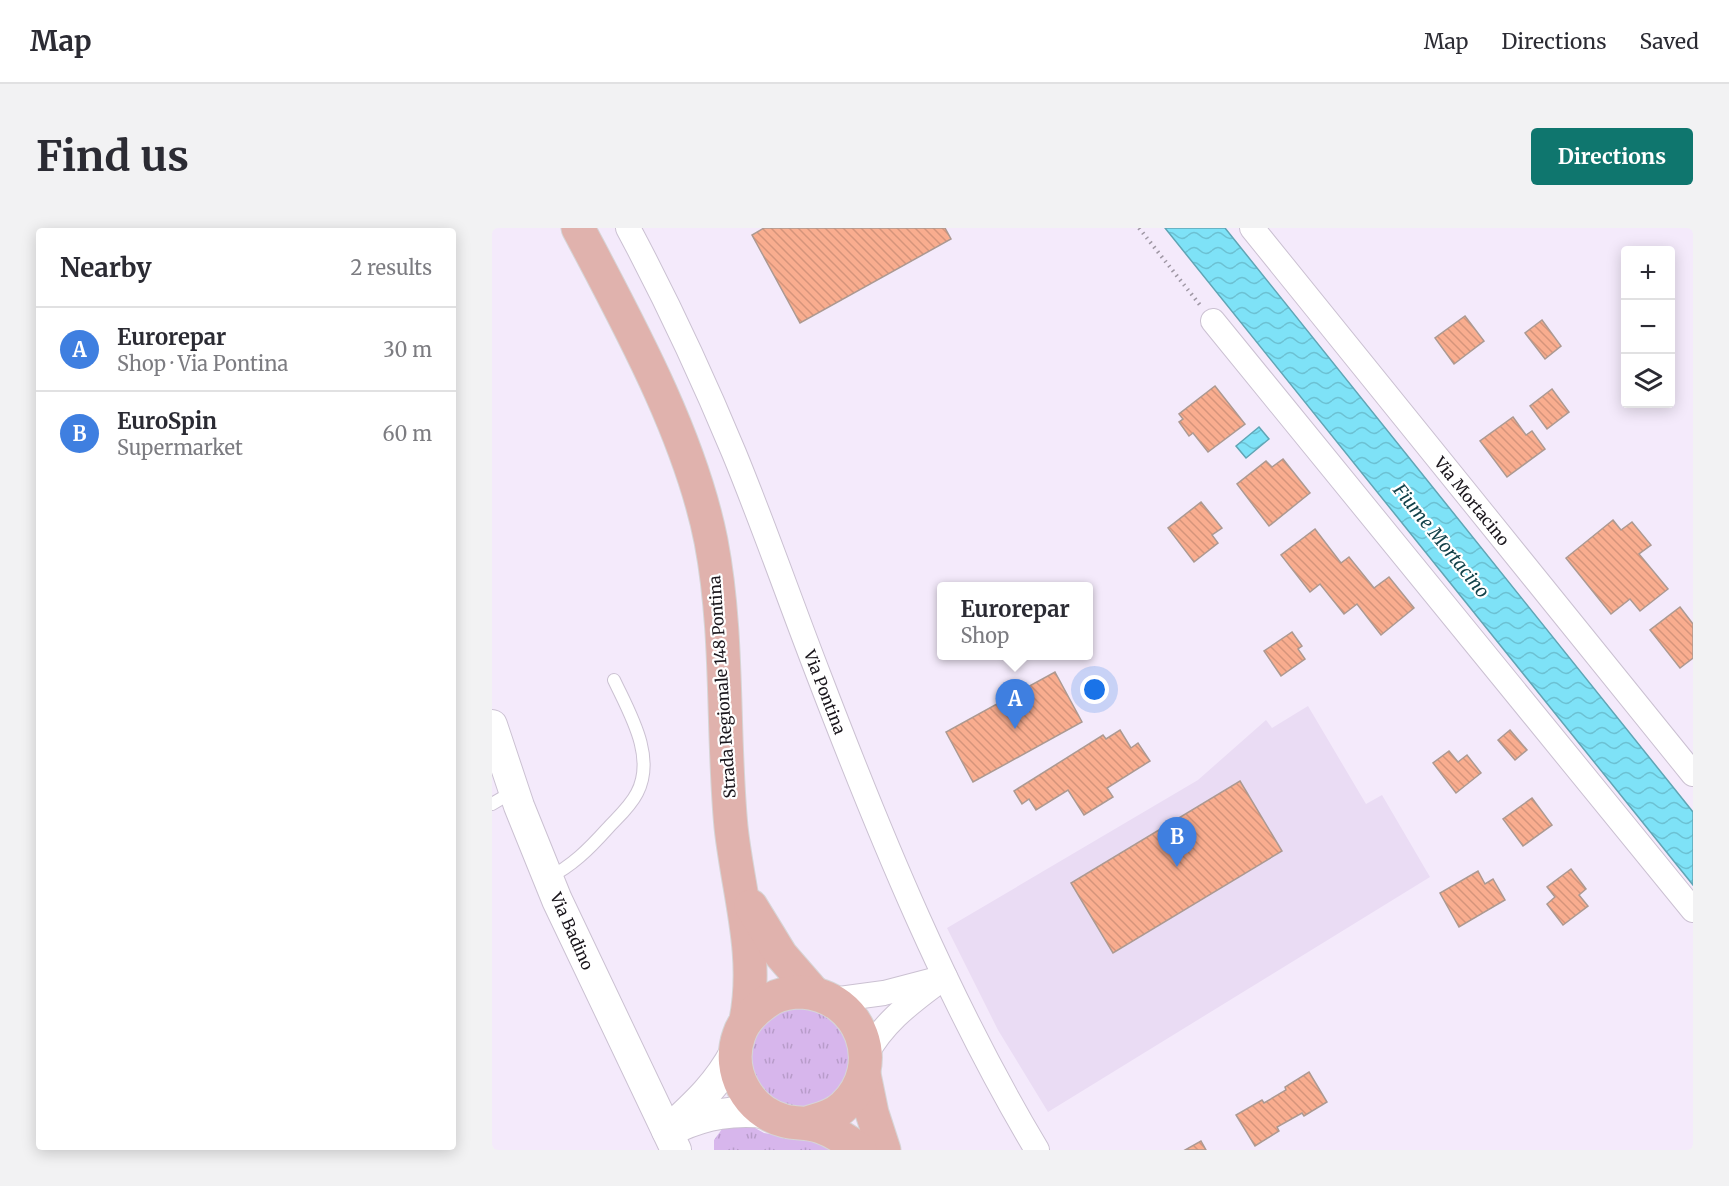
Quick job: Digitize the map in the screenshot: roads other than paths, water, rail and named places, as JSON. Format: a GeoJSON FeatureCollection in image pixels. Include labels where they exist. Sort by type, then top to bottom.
{"type":"FeatureCollection","features":[{"type":"Feature","properties":{"kind":"main road","name":"Strada Regionale 148 Pontina"},"geometry":{"type":"LineString","coordinates":[[578,228],[660,395],[689,465],[707,526],[721,628],[729,807],[733,846],[748,930],[751,966],[751,991],[746,1020],[735,1052],[736,1070],[742,1087],[765,1113],[785,1122],[807,1123],[832,1131],[860,1150]]}},
{"type":"Feature","properties":{"kind":"main road","name":"Strada Regionale 148 Pontina"},"geometry":{"type":"LineString","coordinates":[[740,886],[773,945],[789,966],[823,997],[850,1014],[861,1033],[873,1120],[884,1150]]}},
{"type":"Feature","properties":{"kind":"main road","name":"Strada Regionale 148 Pontina"},"geometry":{"type":"LineString","coordinates":[[746,1020],[759,1006],[776,996],[795,992],[823,997]]}},
{"type":"Feature","properties":{"kind":"main road","name":"Strada Regionale 148 Pontina"},"geometry":{"type":"LineString","coordinates":[[807,1123],[826,1118],[843,1107],[856,1092],[865,1064]]}},
{"type":"Feature","properties":{"kind":"street","name":"Via Pontina"},"geometry":{"type":"LineString","coordinates":[[628,228],[681,333],[734,453],[857,772],[945,976],[992,1071],[1037,1150]]}},
{"type":"Feature","properties":{"kind":"street","name":"Via Mortacino"},"geometry":{"type":"LineString","coordinates":[[1252,228],[1693,774]]}},
{"type":"Feature","properties":{"kind":"street"},"geometry":{"type":"LineString","coordinates":[[1213,321],[1693,910]]}},
{"type":"Feature","properties":{"kind":"street","name":"Via Badino"},"geometry":{"type":"LineString","coordinates":[[492,725],[503,798],[548,878],[576,943],[671,1141]]}},
{"type":"Feature","properties":{"kind":"street"},"geometry":{"type":"LineString","coordinates":[[823,997],[884,993],[945,976]]}},
{"type":"Feature","properties":{"kind":"street"},"geometry":{"type":"LineString","coordinates":[[865,1064],[872,1043],[888,1022],[945,976]]}},
{"type":"Feature","properties":{"kind":"street"},"geometry":{"type":"LineString","coordinates":[[671,1141],[723,1074],[735,1052]]}},
{"type":"Feature","properties":{"kind":"street"},"geometry":{"type":"LineString","coordinates":[[671,1141],[710,1115],[735,1111],[765,1113]]}},
{"type":"Feature","properties":{"kind":"lane"},"geometry":{"type":"LineString","coordinates":[[548,878],[584,854],[631,802],[639,787],[644,765],[640,742],[614,681]]}},
{"type":"Feature","properties":{"kind":"water","name":"Fiume Mortacino"},"geometry":{"type":"Polygon","coordinates":[[[1165,228],[1225,228],[1693,812],[1693,885],[1165,228]]]}},
{"type":"Feature","properties":{"kind":"water"},"geometry":{"type":"Polygon","coordinates":[[[1259,427],[1269,439],[1246,458],[1236,446],[1259,427]]]}},
{"type":"Feature","properties":{"kind":"place","name":"Eurorepar"},"geometry":{"type":"Point","coordinates":[1015,729]}},
{"type":"Feature","properties":{"kind":"place","name":"EuroSpin"},"geometry":{"type":"Point","coordinates":[1177,867]}}]}
